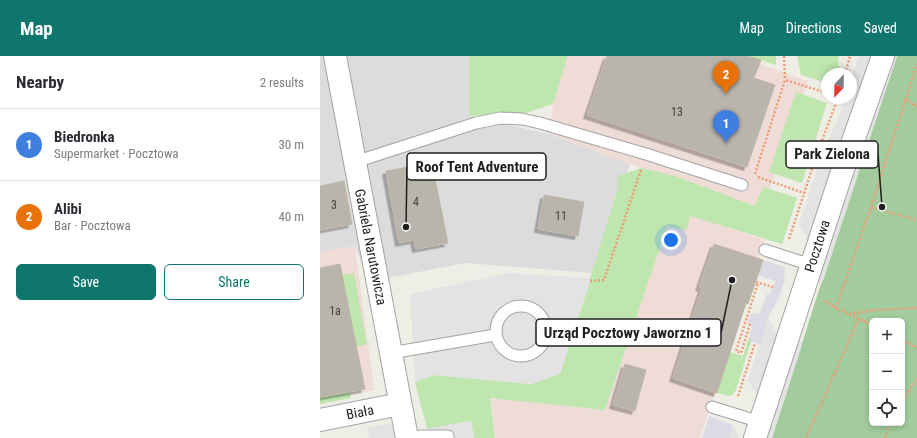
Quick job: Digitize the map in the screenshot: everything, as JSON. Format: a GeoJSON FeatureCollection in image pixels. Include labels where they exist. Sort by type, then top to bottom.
{"type":"FeatureCollection","features":[{"type":"Feature","properties":{"kind":"street","name":"Gabriela Narutowicza"},"geometry":{"type":"LineString","coordinates":[[335,56],[400,404],[408,438]]}},
{"type":"Feature","properties":{"kind":"street","name":"Pocztowa"},"geometry":{"type":"LineString","coordinates":[[758,430],[846,158],[883,56]]}},
{"type":"Feature","properties":{"kind":"street","name":"Biała"},"geometry":{"type":"LineString","coordinates":[[320,420],[400,404]]}},
{"type":"Feature","properties":{"kind":"lane"},"geometry":{"type":"LineString","coordinates":[[355,162],[476,123],[500,118],[522,119],[540,122],[742,185]]}},
{"type":"Feature","properties":{"kind":"lane"},"geometry":{"type":"LineString","coordinates":[[765,250],[811,265]]}},
{"type":"Feature","properties":{"kind":"lane"},"geometry":{"type":"LineString","coordinates":[[521,305],[530,307],[538,312],[545,321],[547,330],[546,338],[538,350],[531,355],[522,357],[509,354],[502,348],[496,335],[496,326],[504,311],[521,305]]}},
{"type":"Feature","properties":{"kind":"lane"},"geometry":{"type":"LineString","coordinates":[[391,353],[496,335]]}},
{"type":"Feature","properties":{"kind":"lane"},"geometry":{"type":"LineString","coordinates":[[712,407],[733,413],[758,430]]}},
{"type":"Feature","properties":{"kind":"lane"},"geometry":{"type":"LineString","coordinates":[[408,438],[421,436],[448,436],[448,438]]}},
{"type":"Feature","properties":{"kind":"path"},"geometry":{"type":"LineString","coordinates":[[784,56],[785,80],[754,176],[804,193]]}},
{"type":"Feature","properties":{"kind":"path"},"geometry":{"type":"LineString","coordinates":[[847,68],[850,56]]}},
{"type":"Feature","properties":{"kind":"path"},"geometry":{"type":"LineString","coordinates":[[836,308],[917,64]]}},
{"type":"Feature","properties":{"kind":"path"},"geometry":{"type":"LineString","coordinates":[[785,80],[821,91]]}},
{"type":"Feature","properties":{"kind":"path"},"geometry":{"type":"LineString","coordinates":[[906,99],[917,107]]}},
{"type":"Feature","properties":{"kind":"path"},"geometry":{"type":"LineString","coordinates":[[784,256],[804,193],[836,104]]}},
{"type":"Feature","properties":{"kind":"path"},"geometry":{"type":"LineString","coordinates":[[590,281],[604,280],[646,154]]}},
{"type":"Feature","properties":{"kind":"path"},"geometry":{"type":"LineString","coordinates":[[871,206],[917,220]]}},
{"type":"Feature","properties":{"kind":"path"},"geometry":{"type":"LineString","coordinates":[[750,324],[741,353],[736,351],[757,282],[773,287]]}},
{"type":"Feature","properties":{"kind":"path"},"geometry":{"type":"LineString","coordinates":[[824,300],[836,308],[869,323]]}},
{"type":"Feature","properties":{"kind":"path"},"geometry":{"type":"LineString","coordinates":[[849,314],[874,310],[917,308]]}},
{"type":"Feature","properties":{"kind":"path"},"geometry":{"type":"LineString","coordinates":[[806,438],[859,318]]}},
{"type":"Feature","properties":{"kind":"path"},"geometry":{"type":"LineString","coordinates":[[905,342],[917,348]]}},
{"type":"Feature","properties":{"kind":"path"},"geometry":{"type":"LineString","coordinates":[[733,413],[755,343]]}},
{"type":"Feature","properties":{"kind":"path"},"geometry":{"type":"LineString","coordinates":[[905,397],[917,378]]}},
{"type":"Feature","properties":{"kind":"path"},"geometry":{"type":"LineString","coordinates":[[885,438],[889,426]]}},
{"type":"Feature","properties":{"kind":"shaded area"},"geometry":{"type":"Polygon","coordinates":[[[320,56],[469,56],[470,116],[549,134],[630,164],[592,273],[466,263],[368,280],[355,246],[320,252],[320,56]]]}},
{"type":"Feature","properties":{"kind":"shaded area"},"geometry":{"type":"Polygon","coordinates":[[[568,56],[738,56],[808,81],[761,213],[549,134],[553,104],[568,56]]]}},
{"type":"Feature","properties":{"kind":"shaded area"},"geometry":{"type":"Polygon","coordinates":[[[859,56],[874,56],[810,245],[799,224],[825,145],[837,121],[843,104],[857,104],[857,68],[855,68],[859,56]]]}},
{"type":"Feature","properties":{"kind":"shaded area"},"geometry":{"type":"Polygon","coordinates":[[[890,56],[897,56],[823,281],[812,287],[890,56]]]}},
{"type":"Feature","properties":{"kind":"shaded area"},"geometry":{"type":"Polygon","coordinates":[[[690,215],[765,240],[700,438],[495,438],[490,398],[605,410],[667,227],[690,215]]]}},
{"type":"Feature","properties":{"kind":"shaded area"},"geometry":{"type":"Polygon","coordinates":[[[355,246],[374,390],[320,401],[320,252],[355,246]]]}},
{"type":"Feature","properties":{"kind":"shaded area"},"geometry":{"type":"Polygon","coordinates":[[[763,260],[785,267],[784,282],[779,298],[769,315],[760,344],[751,342],[749,337],[752,325],[748,324],[751,313],[758,314],[761,310],[767,294],[770,295],[775,281],[758,275],[763,260]]]}},
{"type":"Feature","properties":{"kind":"shaded area"},"geometry":{"type":"Polygon","coordinates":[[[509,273],[590,278],[560,374],[531,384],[434,375],[415,382],[410,294],[509,273]]]}},
{"type":"Feature","properties":{"kind":"shaded area"},"geometry":{"type":"Polygon","coordinates":[[[768,318],[780,340],[760,401],[748,380],[768,318]]]}},
{"type":"Feature","properties":{"kind":"shaded area"},"geometry":{"type":"Polygon","coordinates":[[[796,334],[802,345],[772,438],[763,438],[796,334]]]}},
{"type":"Feature","properties":{"kind":"shaded area"},"geometry":{"type":"Polygon","coordinates":[[[709,416],[733,425],[729,438],[702,438],[709,416]]]}},
{"type":"Feature","properties":{"kind":"shaded area"},"geometry":{"type":"Polygon","coordinates":[[[471,421],[474,438],[428,438],[427,429],[471,421]]]}},
{"type":"Feature","properties":{"kind":"shaded area"},"geometry":{"type":"Polygon","coordinates":[[[394,423],[397,438],[369,438],[367,428],[394,423]]]}},
{"type":"Feature","properties":{"kind":"shaded area"},"geometry":{"type":"Polygon","coordinates":[[[733,426],[740,438],[729,438],[733,426]]]}},
{"type":"Feature","properties":{"kind":"green space"},"geometry":{"type":"Polygon","coordinates":[[[469,56],[568,56],[553,104],[526,113],[469,116],[469,56]]]}},
{"type":"Feature","properties":{"kind":"green space"},"geometry":{"type":"Polygon","coordinates":[[[748,56],[776,56],[776,65],[748,56]]]}},
{"type":"Feature","properties":{"kind":"green space"},"geometry":{"type":"Polygon","coordinates":[[[797,56],[839,56],[838,65],[840,68],[821,68],[821,81],[801,75],[797,56]]]}},
{"type":"Feature","properties":{"kind":"green space"},"geometry":{"type":"Polygon","coordinates":[[[897,56],[917,56],[917,438],[772,438],[817,296],[897,56]]]}},
{"type":"Feature","properties":{"kind":"green space"},"geometry":{"type":"Polygon","coordinates":[[[796,92],[821,101],[821,104],[827,104],[802,183],[769,172],[796,92]]]}},
{"type":"Feature","properties":{"kind":"green space"},"geometry":{"type":"Polygon","coordinates":[[[641,168],[675,176],[755,206],[763,187],[797,198],[782,244],[690,216],[687,230],[667,227],[605,410],[490,398],[495,438],[474,438],[471,421],[427,429],[415,382],[434,375],[531,384],[560,374],[618,188],[618,176],[641,168]]]}},
{"type":"Feature","properties":{"kind":"green space"},"geometry":{"type":"Polygon","coordinates":[[[354,273],[367,344],[356,347],[342,275],[354,273]]]}},
{"type":"Feature","properties":{"kind":"green space"},"geometry":{"type":"Polygon","coordinates":[[[749,337],[751,342],[736,390],[731,396],[717,393],[730,352],[743,356],[749,337]]]}},
{"type":"Feature","properties":{"kind":"green space"},"geometry":{"type":"Polygon","coordinates":[[[350,391],[351,398],[320,404],[320,397],[350,391]]]}},
{"type":"Feature","properties":{"kind":"building"},"geometry":{"type":"Polygon","coordinates":[[[607,56],[747,56],[761,60],[754,78],[775,85],[747,167],[587,115],[607,56]]]}},
{"type":"Feature","properties":{"kind":"building"},"geometry":{"type":"Polygon","coordinates":[[[432,163],[448,243],[416,249],[414,240],[399,243],[386,171],[432,163]]]}},
{"type":"Feature","properties":{"kind":"building"},"geometry":{"type":"Polygon","coordinates":[[[344,181],[352,224],[320,230],[320,186],[344,181]]]}},
{"type":"Feature","properties":{"kind":"building"},"geometry":{"type":"Polygon","coordinates":[[[544,195],[584,202],[578,236],[538,229],[544,195]]]}},
{"type":"Feature","properties":{"kind":"building"},"geometry":{"type":"Polygon","coordinates":[[[714,244],[763,260],[748,304],[746,303],[717,393],[673,378],[702,288],[699,287],[714,244]]]}},
{"type":"Feature","properties":{"kind":"building"},"geometry":{"type":"Polygon","coordinates":[[[340,264],[365,389],[320,397],[320,268],[340,264]]]}},
{"type":"Feature","properties":{"kind":"building"},"geometry":{"type":"Polygon","coordinates":[[[625,364],[646,370],[635,411],[613,405],[625,364]]]}},
{"type":"Feature","properties":{"kind":"place","name":"Alibi"},"geometry":{"type":"Point","coordinates":[726,94]}},
{"type":"Feature","properties":{"kind":"place","name":"Biedronka"},"geometry":{"type":"Point","coordinates":[726,143]}},
{"type":"Feature","properties":{"kind":"place","name":"Park Zielona"},"geometry":{"type":"Point","coordinates":[882,207]}},
{"type":"Feature","properties":{"kind":"place","name":"Roof Tent Adventure"},"geometry":{"type":"Point","coordinates":[406,227]}},
{"type":"Feature","properties":{"kind":"place","name":"Urząd Pocztowy Jaworzno 1"},"geometry":{"type":"Point","coordinates":[732,280]}}]}
